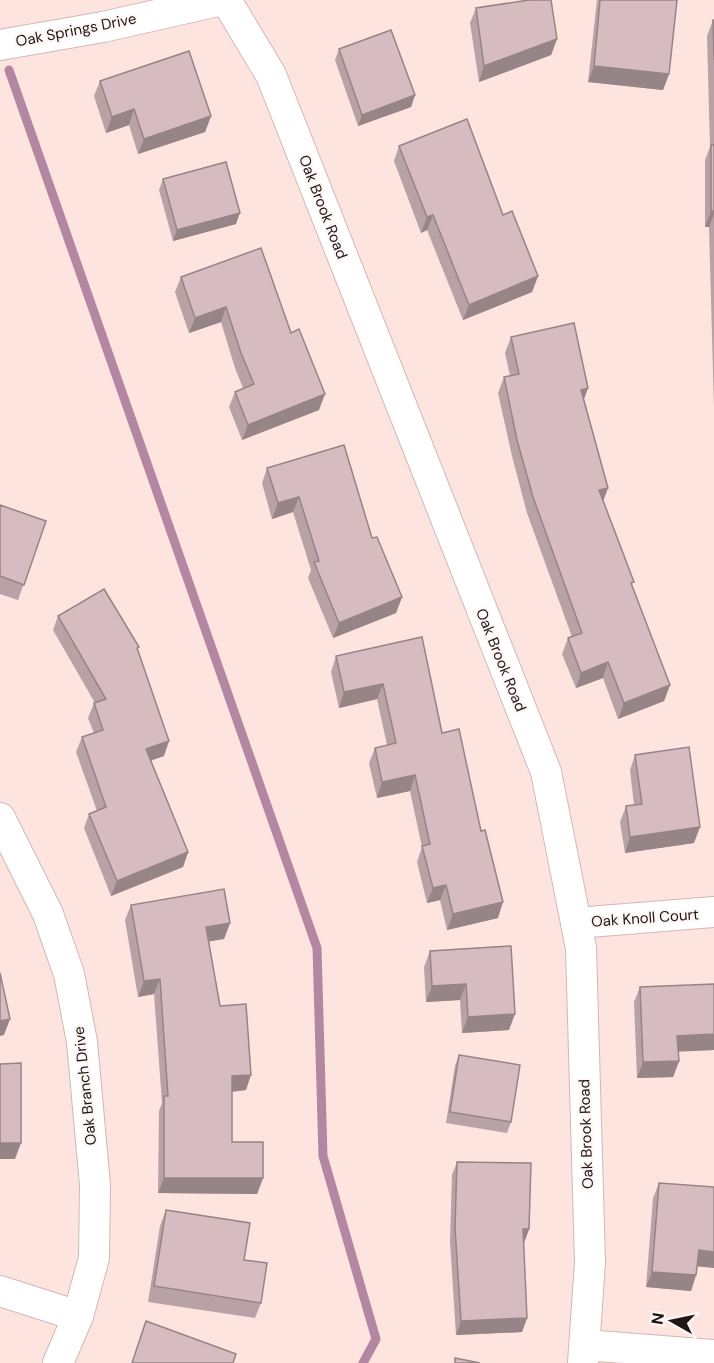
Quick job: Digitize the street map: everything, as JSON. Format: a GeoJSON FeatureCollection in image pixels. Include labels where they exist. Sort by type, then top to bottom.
{"type":"FeatureCollection","features":[{"type":"Feature","properties":{"kind":"street","name":"Oak Springs Drive"},"geometry":{"type":"LineString","coordinates":[[0,45],[103,27],[224,0]]}},
{"type":"Feature","properties":{"kind":"street","name":"Oak Brook Road"},"geometry":{"type":"LineString","coordinates":[[224,0],[271,75],[546,772],[580,948],[590,1262],[584,1354]]}},
{"type":"Feature","properties":{"kind":"street","name":"Oak Branch Drive"},"geometry":{"type":"LineString","coordinates":[[0,818],[48,914],[69,974],[82,1042],[95,1185],[94,1258],[78,1316],[58,1363]]}},
{"type":"Feature","properties":{"kind":"street","name":"Oak Knoll Court"},"geometry":{"type":"LineString","coordinates":[[576,923],[714,912]]}},
{"type":"Feature","properties":{"kind":"street"},"geometry":{"type":"LineString","coordinates":[[0,1291],[78,1316]]}},
{"type":"Feature","properties":{"kind":"street"},"geometry":{"type":"LineString","coordinates":[[584,1354],[714,1355]]}},
{"type":"Feature","properties":{"kind":"building"},"geometry":{"type":"Polygon","coordinates":[[[529,0],[551,0],[557,39],[484,66],[476,8],[529,0]]]}},
{"type":"Feature","properties":{"kind":"building"},"geometry":{"type":"Polygon","coordinates":[[[600,0],[677,0],[669,74],[594,66],[600,0]]]}},
{"type":"Feature","properties":{"kind":"building"},"geometry":{"type":"Polygon","coordinates":[[[391,30],[415,95],[362,115],[339,49],[391,30]]]}},
{"type":"Feature","properties":{"kind":"building"},"geometry":{"type":"Polygon","coordinates":[[[189,51],[211,116],[144,139],[134,109],[112,117],[100,81],[189,51]]]}},
{"type":"Feature","properties":{"kind":"building"},"geometry":{"type":"Polygon","coordinates":[[[467,119],[503,215],[512,211],[538,276],[469,305],[433,215],[427,217],[399,146],[467,119]]]}},
{"type":"Feature","properties":{"kind":"building"},"geometry":{"type":"Polygon","coordinates":[[[711,145],[714,145],[714,211],[711,211],[711,145]]]}},
{"type":"Feature","properties":{"kind":"building"},"geometry":{"type":"Polygon","coordinates":[[[226,162],[240,213],[177,230],[163,179],[226,162]]]}},
{"type":"Feature","properties":{"kind":"building"},"geometry":{"type":"Polygon","coordinates":[[[261,248],[291,333],[299,329],[325,394],[248,425],[235,392],[254,384],[226,307],[195,318],[181,277],[261,248]]]}},
{"type":"Feature","properties":{"kind":"building"},"geometry":{"type":"Polygon","coordinates":[[[574,323],[588,388],[581,390],[608,488],[599,490],[670,685],[624,703],[608,662],[581,673],[568,638],[582,633],[533,497],[517,440],[504,377],[519,374],[511,337],[574,323]]]}},
{"type":"Feature","properties":{"kind":"building"},"geometry":{"type":"Polygon","coordinates":[[[344,445],[372,538],[377,537],[402,597],[339,623],[314,562],[319,561],[299,497],[278,503],[267,468],[344,445]]]}},
{"type":"Feature","properties":{"kind":"building"},"geometry":{"type":"Polygon","coordinates":[[[0,505],[46,521],[24,585],[0,576],[0,505]]]}},
{"type":"Feature","properties":{"kind":"building"},"geometry":{"type":"Polygon","coordinates":[[[104,589],[139,647],[137,648],[169,741],[146,749],[188,852],[117,881],[89,814],[106,807],[82,737],[103,730],[94,703],[106,699],[58,616],[104,589]]]}},
{"type":"Feature","properties":{"kind":"building"},"geometry":{"type":"Polygon","coordinates":[[[422,637],[442,733],[459,729],[481,831],[485,830],[503,902],[453,914],[446,885],[433,888],[422,846],[430,844],[415,775],[382,782],[375,748],[396,743],[383,684],[344,692],[336,656],[422,637]]]}},
{"type":"Feature","properties":{"kind":"building"},"geometry":{"type":"Polygon","coordinates":[[[689,747],[700,827],[630,837],[626,806],[642,804],[635,755],[689,747]]]}},
{"type":"Feature","properties":{"kind":"building"},"geometry":{"type":"Polygon","coordinates":[[[224,889],[230,923],[206,927],[220,1006],[246,1004],[251,1075],[232,1076],[232,1142],[263,1142],[263,1178],[164,1178],[164,1096],[168,1096],[160,979],[144,981],[131,905],[224,889]]]}},
{"type":"Feature","properties":{"kind":"building"},"geometry":{"type":"Polygon","coordinates":[[[511,946],[515,1014],[468,1017],[466,984],[432,986],[430,951],[511,946]]]}},
{"type":"Feature","properties":{"kind":"building"},"geometry":{"type":"Polygon","coordinates":[[[0,973],[10,1019],[0,1021],[0,973]]]}},
{"type":"Feature","properties":{"kind":"building"},"geometry":{"type":"Polygon","coordinates":[[[714,984],[714,1034],[677,1036],[679,1061],[643,1062],[640,987],[714,984]]]}},
{"type":"Feature","properties":{"kind":"building"},"geometry":{"type":"Polygon","coordinates":[[[459,1055],[520,1065],[511,1122],[450,1112],[459,1055]]]}},
{"type":"Feature","properties":{"kind":"building"},"geometry":{"type":"Polygon","coordinates":[[[21,1063],[21,1143],[0,1143],[0,1064],[21,1063]]]}},
{"type":"Feature","properties":{"kind":"building"},"geometry":{"type":"Polygon","coordinates":[[[457,1162],[531,1163],[529,1229],[523,1229],[527,1318],[461,1321],[455,1228],[457,1162]]]}},
{"type":"Feature","properties":{"kind":"building"},"geometry":{"type":"Polygon","coordinates":[[[659,1183],[714,1187],[714,1252],[699,1250],[696,1275],[652,1272],[659,1183]]]}},
{"type":"Feature","properties":{"kind":"building"},"geometry":{"type":"Polygon","coordinates":[[[166,1210],[250,1223],[244,1260],[267,1263],[261,1303],[154,1286],[166,1210]]]}},
{"type":"Feature","properties":{"kind":"building"},"geometry":{"type":"Polygon","coordinates":[[[146,1321],[236,1354],[233,1363],[132,1363],[146,1321]]]}},
{"type":"Feature","properties":{"kind":"building"},"geometry":{"type":"Polygon","coordinates":[[[455,1358],[480,1363],[455,1363],[455,1358]]]}},
{"type":"Feature","properties":{"kind":"waterway"},"geometry":{"type":"LineString","coordinates":[[9,70],[317,948],[323,1156],[376,1339],[363,1363]]}}]}
